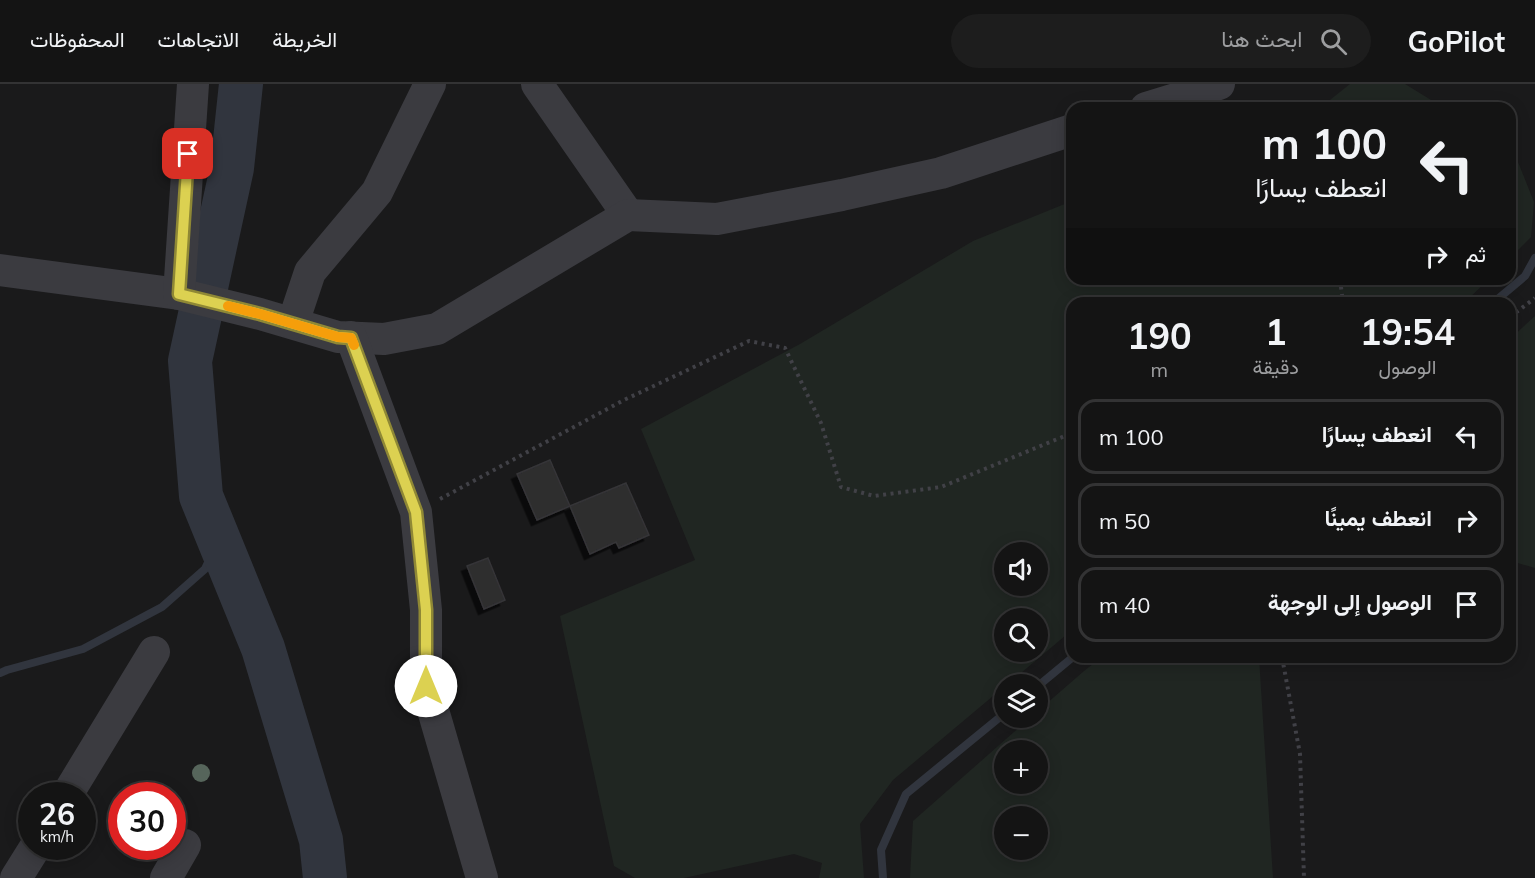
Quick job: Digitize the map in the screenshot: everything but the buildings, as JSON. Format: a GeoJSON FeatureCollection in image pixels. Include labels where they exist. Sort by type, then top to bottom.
{"type":"FeatureCollection","features":[{"type":"Feature","properties":{"kind":"street"},"geometry":{"type":"LineString","coordinates":[[179,294],[193,84]]}},
{"type":"Feature","properties":{"kind":"street"},"geometry":{"type":"LineString","coordinates":[[293,324],[310,272],[376,192],[430,84]]}},
{"type":"Feature","properties":{"kind":"street"},"geometry":{"type":"LineString","coordinates":[[537,84],[628,215]]}},
{"type":"Feature","properties":{"kind":"street"},"geometry":{"type":"LineString","coordinates":[[1166,102],[1219,84]]}},
{"type":"Feature","properties":{"kind":"street"},"geometry":{"type":"LineString","coordinates":[[0,270],[179,294],[260,314],[338,337],[384,339],[437,329],[628,215],[717,219],[941,173],[1066,132]]}},
{"type":"Feature","properties":{"kind":"street"},"geometry":{"type":"LineString","coordinates":[[351,338],[416,512],[426,610],[426,686],[482,878]]}},
{"type":"Feature","properties":{"kind":"street"},"geometry":{"type":"LineString","coordinates":[[75,782],[154,652]]}},
{"type":"Feature","properties":{"kind":"street"},"geometry":{"type":"LineString","coordinates":[[16,878],[27,860]]}},
{"type":"Feature","properties":{"kind":"street"},"geometry":{"type":"LineString","coordinates":[[166,878],[176,860]]}},
{"type":"Feature","properties":{"kind":"path"},"geometry":{"type":"LineString","coordinates":[[1516,312],[1535,298]]}},
{"type":"Feature","properties":{"kind":"path"},"geometry":{"type":"LineString","coordinates":[[416,512],[624,400],[749,341],[784,348],[821,423],[841,487],[874,496],[941,487],[1066,435]]}},
{"type":"Feature","properties":{"kind":"path"},"geometry":{"type":"LineString","coordinates":[[1283,663],[1300,754],[1304,878]]}},
{"type":"Feature","properties":{"kind":"shaded area"},"geometry":{"type":"Polygon","coordinates":[[[1350,84],[1405,84],[1434,102],[1328,102],[1350,84]]]}},
{"type":"Feature","properties":{"kind":"shaded area"},"geometry":{"type":"Polygon","coordinates":[[[1516,157],[1534,202],[1531,237],[1516,252],[1516,157]]]}},
{"type":"Feature","properties":{"kind":"shaded area"},"geometry":{"type":"Polygon","coordinates":[[[1066,203],[1066,285],[1483,285],[1470,297],[1066,297],[1066,635],[1048,650],[1048,608],[994,608],[994,662],[1034,662],[1020,674],[994,674],[994,695],[893,780],[860,824],[864,878],[819,878],[822,863],[794,854],[684,878],[635,878],[614,866],[560,616],[695,560],[641,429],[800,344],[973,241],[1066,203]]]}},
{"type":"Feature","properties":{"kind":"shaded area"},"geometry":{"type":"Polygon","coordinates":[[[1535,316],[1535,568],[1516,562],[1516,333],[1535,316]]]}},
{"type":"Feature","properties":{"kind":"shaded area"},"geometry":{"type":"Polygon","coordinates":[[[1094,663],[1259,663],[1273,878],[910,878],[913,821],[994,750],[994,794],[1048,794],[1048,740],[1005,740],[1019,728],[1048,728],[1048,702],[1094,663]]]}},
{"type":"Feature","properties":{"kind":"waterway"},"geometry":{"type":"LineString","coordinates":[[241,84],[232,168],[190,361],[201,496],[263,648],[321,840],[325,878]]}},
{"type":"Feature","properties":{"kind":"waterway"},"geometry":{"type":"LineString","coordinates":[[1516,284],[1525,276],[1535,258]]}},
{"type":"Feature","properties":{"kind":"waterway"},"geometry":{"type":"LineString","coordinates":[[1500,297],[1514,285]]}},
{"type":"Feature","properties":{"kind":"waterway"},"geometry":{"type":"LineString","coordinates":[[0,673],[83,649],[162,607],[205,569],[219,539]]}},
{"type":"Feature","properties":{"kind":"waterway"},"geometry":{"type":"LineString","coordinates":[[1048,678],[1066,663]]}},
{"type":"Feature","properties":{"kind":"waterway"},"geometry":{"type":"LineString","coordinates":[[883,878],[881,850],[906,794],[994,722]]}},
{"type":"Feature","properties":{"kind":"slow traffic"},"geometry":{"type":"LineString","coordinates":[[228,306],[338,337],[351,338],[354,345]]}},
{"type":"Feature","properties":{"kind":"route"},"geometry":{"type":"LineString","coordinates":[[188,154],[179,294],[260,314],[338,337],[351,338],[416,512],[426,610],[426,686]]}}]}
